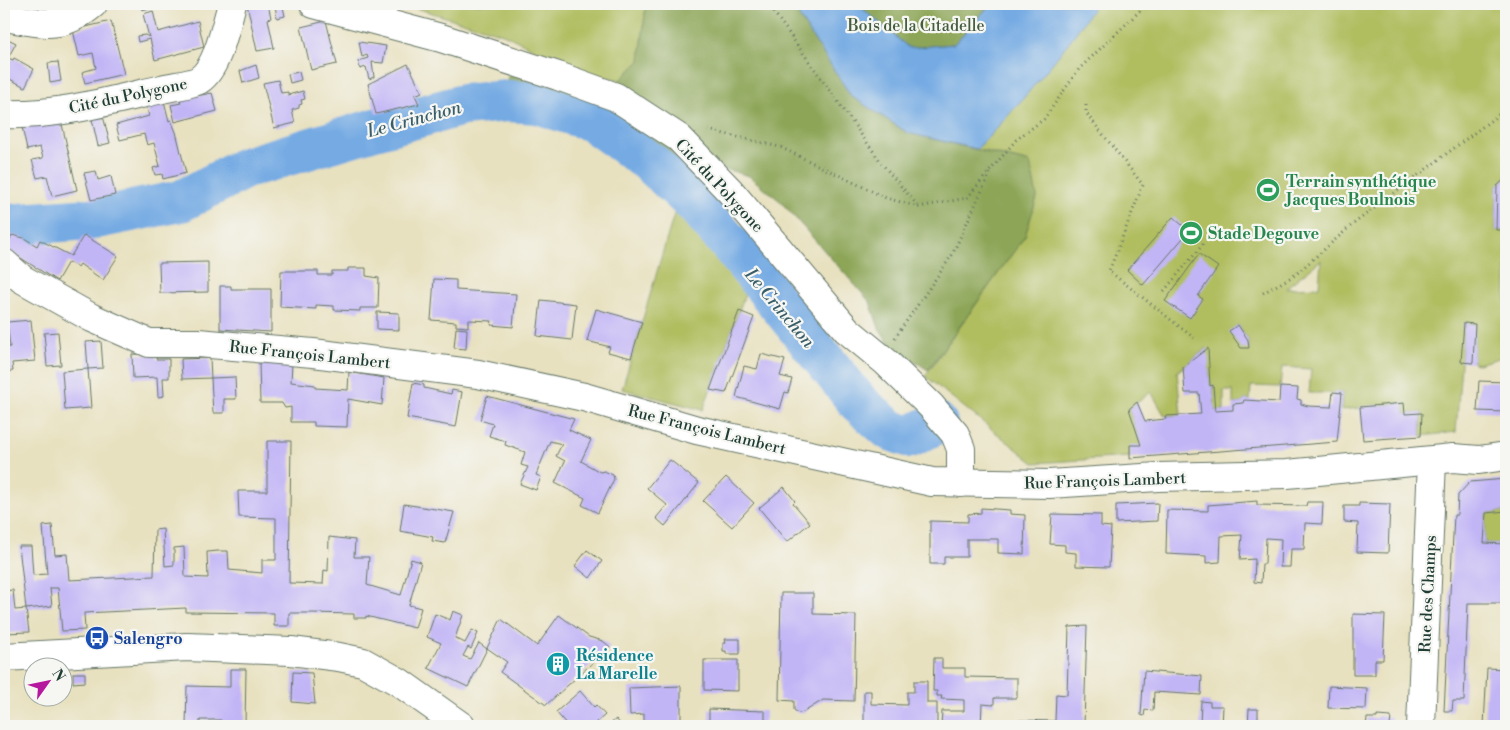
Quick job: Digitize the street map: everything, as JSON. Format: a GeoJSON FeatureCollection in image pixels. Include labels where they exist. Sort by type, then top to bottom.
{"type":"FeatureCollection","features":[{"type":"Feature","properties":{"kind":"street"},"geometry":{"type":"LineString","coordinates":[[4,17],[62,23],[94,4]]}},
{"type":"Feature","properties":{"kind":"street","name":"Cité du Polygone"},"geometry":{"type":"LineString","coordinates":[[4,114],[29,115],[103,102],[199,80],[211,67],[222,39],[232,4]]}},
{"type":"Feature","properties":{"kind":"street","name":"Cité du Polygone"},"geometry":{"type":"LineString","coordinates":[[314,4],[441,38],[616,97],[679,138],[730,191],[847,330],[886,362],[931,406],[956,434],[960,449],[961,483]]}},
{"type":"Feature","properties":{"kind":"street","name":"Rue François Lambert"},"geometry":{"type":"LineString","coordinates":[[4,263],[22,279],[92,318],[149,343],[198,342],[313,353],[478,374],[584,397],[697,430],[932,482],[1049,484],[1158,477],[1287,474],[1453,458],[1479,460],[1506,456]]}},
{"type":"Feature","properties":{"kind":"street","name":"Rue des Champs"},"geometry":{"type":"LineString","coordinates":[[1421,726],[1432,461]]}},
{"type":"Feature","properties":{"kind":"street"},"geometry":{"type":"LineString","coordinates":[[4,656],[188,648],[291,651],[339,657],[363,662],[399,682],[461,726]]}},
{"type":"Feature","properties":{"kind":"path"},"geometry":{"type":"LineString","coordinates":[[768,4],[883,165],[919,207]]}},
{"type":"Feature","properties":{"kind":"path"},"geometry":{"type":"LineString","coordinates":[[706,130],[780,147],[886,198],[919,207],[967,198],[1016,140],[1044,119],[1079,69],[1147,4]]}},
{"type":"Feature","properties":{"kind":"path"},"geometry":{"type":"LineString","coordinates":[[1086,105],[1086,114],[1143,185],[1109,270],[1194,338]]}},
{"type":"Feature","properties":{"kind":"path"},"geometry":{"type":"LineString","coordinates":[[1263,293],[1295,274],[1352,225],[1506,108]]}},
{"type":"Feature","properties":{"kind":"path"},"geometry":{"type":"LineString","coordinates":[[886,362],[890,345],[952,255],[993,167]]}},
{"type":"Feature","properties":{"kind":"path"},"geometry":{"type":"LineString","coordinates":[[1164,291],[1205,242]]}},
{"type":"Feature","properties":{"kind":"green space"},"geometry":{"type":"Polygon","coordinates":[[[402,4],[646,4],[640,61],[620,80],[583,72],[503,34],[402,4]]]}},
{"type":"Feature","properties":{"kind":"green space"},"geometry":{"type":"Polygon","coordinates":[[[646,4],[791,4],[851,96],[908,133],[1030,163],[1037,197],[1025,236],[928,370],[890,345],[879,328],[870,302],[780,201],[749,176],[701,162],[685,178],[624,121],[543,95],[503,94],[512,62],[615,97],[620,80],[640,61],[646,4]]]}},
{"type":"Feature","properties":{"kind":"green space","name":"Bois de la Citadelle"},"geometry":{"type":"Polygon","coordinates":[[[857,4],[991,4],[954,44],[909,48],[857,4]]]}},
{"type":"Feature","properties":{"kind":"green space","name":"Stade Degouve"},"geometry":{"type":"Polygon","coordinates":[[[1096,4],[1506,4],[1506,178],[1497,186],[1496,230],[1506,230],[1506,356],[1478,364],[1473,363],[1475,324],[1464,323],[1456,432],[1421,436],[1422,413],[1405,414],[1404,403],[1341,410],[1342,393],[1309,393],[1311,369],[1282,367],[1280,387],[1251,386],[1250,400],[1244,400],[1243,403],[1233,404],[1233,391],[1224,391],[1224,410],[1215,411],[1213,386],[1210,386],[1207,348],[1177,372],[1181,415],[1165,416],[1151,392],[1129,409],[1146,456],[1034,463],[925,376],[1025,236],[1037,197],[1030,163],[977,149],[1024,97],[1096,4]],[[1321,260],[1287,287],[1286,288],[1319,287],[1321,260]],[[1238,325],[1230,331],[1249,348],[1248,340],[1238,325]]]}},
{"type":"Feature","properties":{"kind":"green space"},"geometry":{"type":"Polygon","coordinates":[[[518,93],[550,97],[624,121],[656,149],[718,211],[848,369],[894,418],[912,422],[930,410],[947,429],[925,445],[904,450],[885,450],[749,283],[703,410],[622,389],[678,201],[602,135],[589,127],[540,108],[514,105],[467,109],[308,153],[255,171],[175,206],[115,219],[4,231],[4,219],[92,215],[171,201],[249,160],[314,135],[474,97],[518,93]]]}},
{"type":"Feature","properties":{"kind":"green space"},"geometry":{"type":"Polygon","coordinates":[[[1506,511],[1506,544],[1484,543],[1486,513],[1506,511]]]}},
{"type":"Feature","properties":{"kind":"water"},"geometry":{"type":"Polygon","coordinates":[[[791,4],[857,4],[909,48],[954,44],[991,4],[1096,4],[1040,79],[977,149],[908,133],[851,96],[791,4]]]}},
{"type":"Feature","properties":{"kind":"building"},"geometry":{"type":"Polygon","coordinates":[[[140,4],[152,4],[153,7],[142,10],[140,4]]]}},
{"type":"Feature","properties":{"kind":"building"},"geometry":{"type":"Polygon","coordinates":[[[247,4],[268,4],[271,18],[268,19],[274,48],[257,51],[247,4]]]}},
{"type":"Feature","properties":{"kind":"building"},"geometry":{"type":"Polygon","coordinates":[[[275,5],[283,7],[285,16],[277,18],[275,5]]]}},
{"type":"Feature","properties":{"kind":"building"},"geometry":{"type":"Polygon","coordinates":[[[153,11],[158,32],[198,21],[204,47],[155,60],[150,39],[138,42],[137,36],[145,35],[149,37],[143,14],[153,11]]]}},
{"type":"Feature","properties":{"kind":"building"},"geometry":{"type":"Polygon","coordinates":[[[111,21],[124,74],[85,83],[82,72],[96,68],[93,53],[79,56],[73,30],[111,21]]]}},
{"type":"Feature","properties":{"kind":"building"},"geometry":{"type":"Polygon","coordinates":[[[326,21],[337,64],[311,70],[301,27],[326,21]]]}},
{"type":"Feature","properties":{"kind":"building"},"geometry":{"type":"Polygon","coordinates":[[[4,37],[16,43],[8,58],[13,60],[14,58],[34,69],[25,87],[4,76],[4,37]]]}},
{"type":"Feature","properties":{"kind":"building"},"geometry":{"type":"Polygon","coordinates":[[[359,42],[386,46],[383,63],[372,62],[374,77],[369,79],[366,67],[360,69],[358,61],[368,58],[367,55],[362,57],[359,42]]]}},
{"type":"Feature","properties":{"kind":"building"},"geometry":{"type":"Polygon","coordinates":[[[58,62],[61,81],[50,83],[48,63],[58,62]]]}},
{"type":"Feature","properties":{"kind":"building"},"geometry":{"type":"Polygon","coordinates":[[[408,64],[422,92],[415,95],[419,104],[376,114],[368,84],[408,64]]]}},
{"type":"Feature","properties":{"kind":"building"},"geometry":{"type":"Polygon","coordinates":[[[256,65],[259,78],[243,83],[240,71],[256,65]]]}},
{"type":"Feature","properties":{"kind":"building"},"geometry":{"type":"Polygon","coordinates":[[[299,72],[301,80],[290,83],[288,74],[299,72]]]}},
{"type":"Feature","properties":{"kind":"building"},"geometry":{"type":"Polygon","coordinates":[[[278,80],[281,93],[288,92],[288,95],[303,91],[305,99],[301,100],[302,104],[299,105],[299,108],[292,110],[295,123],[274,128],[263,83],[278,80]]]}},
{"type":"Feature","properties":{"kind":"building"},"geometry":{"type":"Polygon","coordinates":[[[162,93],[169,121],[171,120],[176,132],[186,173],[163,179],[162,174],[155,175],[153,168],[160,166],[154,143],[147,145],[144,134],[120,140],[116,125],[149,116],[144,97],[162,93]]]}},
{"type":"Feature","properties":{"kind":"building"},"geometry":{"type":"Polygon","coordinates":[[[212,93],[217,111],[175,122],[171,105],[181,103],[180,99],[212,93]]]}},
{"type":"Feature","properties":{"kind":"building"},"geometry":{"type":"Polygon","coordinates":[[[103,116],[110,143],[98,146],[92,119],[103,116]]]}},
{"type":"Feature","properties":{"kind":"building"},"geometry":{"type":"Polygon","coordinates":[[[61,120],[77,190],[52,196],[47,176],[37,178],[32,160],[43,158],[40,147],[27,150],[22,127],[61,120]]]}},
{"type":"Feature","properties":{"kind":"building"},"geometry":{"type":"Polygon","coordinates":[[[96,171],[98,180],[111,176],[115,195],[91,200],[84,173],[96,171]]]}},
{"type":"Feature","properties":{"kind":"building"},"geometry":{"type":"Polygon","coordinates":[[[1506,178],[1506,230],[1496,230],[1497,186],[1506,178]]]}},
{"type":"Feature","properties":{"kind":"building"},"geometry":{"type":"Polygon","coordinates":[[[1173,217],[1189,231],[1143,285],[1127,270],[1173,217]]]}},
{"type":"Feature","properties":{"kind":"building"},"geometry":{"type":"Polygon","coordinates":[[[12,235],[24,238],[37,246],[40,240],[71,256],[84,235],[118,256],[103,280],[80,264],[78,267],[68,262],[57,281],[5,248],[12,235]]]}},
{"type":"Feature","properties":{"kind":"building"},"geometry":{"type":"Polygon","coordinates":[[[1199,254],[1218,267],[1198,296],[1203,299],[1190,318],[1165,301],[1199,254]]]}},
{"type":"Feature","properties":{"kind":"building"},"geometry":{"type":"Polygon","coordinates":[[[208,262],[208,292],[160,293],[159,263],[208,262]]]}},
{"type":"Feature","properties":{"kind":"building"},"geometry":{"type":"Polygon","coordinates":[[[348,268],[366,268],[366,276],[379,278],[378,308],[360,308],[360,311],[334,310],[334,306],[316,305],[316,309],[280,307],[281,271],[318,271],[318,275],[332,275],[332,271],[348,271],[348,268]]]}},
{"type":"Feature","properties":{"kind":"building"},"geometry":{"type":"Polygon","coordinates":[[[434,279],[456,280],[456,290],[516,294],[513,327],[491,325],[492,321],[468,320],[468,327],[456,326],[456,322],[431,320],[434,279]]]}},
{"type":"Feature","properties":{"kind":"building"},"geometry":{"type":"Polygon","coordinates":[[[220,286],[231,286],[231,289],[271,289],[271,332],[220,329],[220,286]]]}},
{"type":"Feature","properties":{"kind":"building"},"geometry":{"type":"Polygon","coordinates":[[[541,300],[576,304],[572,340],[537,336],[541,300]]]}},
{"type":"Feature","properties":{"kind":"building"},"geometry":{"type":"Polygon","coordinates":[[[596,309],[642,322],[631,358],[608,352],[610,347],[587,341],[596,309]]]}},
{"type":"Feature","properties":{"kind":"building"},"geometry":{"type":"Polygon","coordinates":[[[739,311],[754,317],[726,393],[710,390],[739,311]]]}},
{"type":"Feature","properties":{"kind":"building"},"geometry":{"type":"Polygon","coordinates":[[[377,312],[399,313],[399,330],[377,329],[377,312]]]}},
{"type":"Feature","properties":{"kind":"building"},"geometry":{"type":"Polygon","coordinates":[[[31,320],[35,361],[12,363],[13,371],[4,372],[4,348],[10,347],[7,322],[31,320]]]}},
{"type":"Feature","properties":{"kind":"building"},"geometry":{"type":"Polygon","coordinates":[[[1464,323],[1475,324],[1473,363],[1461,362],[1464,323]]]}},
{"type":"Feature","properties":{"kind":"building"},"geometry":{"type":"Polygon","coordinates":[[[1238,325],[1248,340],[1249,348],[1241,348],[1229,331],[1238,325]]]}},
{"type":"Feature","properties":{"kind":"building"},"geometry":{"type":"Polygon","coordinates":[[[456,328],[467,329],[466,349],[454,348],[456,328]]]}},
{"type":"Feature","properties":{"kind":"building"},"geometry":{"type":"Polygon","coordinates":[[[58,332],[61,365],[47,366],[44,333],[58,332]]]}},
{"type":"Feature","properties":{"kind":"building"},"geometry":{"type":"Polygon","coordinates":[[[101,341],[103,368],[88,369],[86,342],[101,341]]]}},
{"type":"Feature","properties":{"kind":"building"},"geometry":{"type":"Polygon","coordinates":[[[1208,348],[1210,386],[1213,385],[1215,411],[1233,410],[1233,404],[1243,403],[1244,400],[1279,402],[1280,387],[1298,388],[1297,399],[1301,400],[1301,404],[1308,406],[1331,407],[1333,392],[1342,393],[1337,442],[1130,458],[1130,445],[1141,445],[1129,409],[1137,402],[1145,421],[1166,419],[1165,416],[1201,414],[1199,393],[1185,393],[1183,367],[1208,348]]]}},
{"type":"Feature","properties":{"kind":"building"},"geometry":{"type":"Polygon","coordinates":[[[132,354],[156,355],[156,359],[169,359],[169,378],[163,378],[164,396],[158,397],[157,377],[133,378],[132,354]]]}},
{"type":"Feature","properties":{"kind":"building"},"geometry":{"type":"Polygon","coordinates":[[[761,354],[785,360],[780,376],[792,379],[788,393],[785,392],[780,409],[736,397],[744,366],[757,369],[761,354]]]}},
{"type":"Feature","properties":{"kind":"building"},"geometry":{"type":"Polygon","coordinates":[[[210,358],[211,378],[182,379],[181,359],[210,358]]]}},
{"type":"Feature","properties":{"kind":"building"},"geometry":{"type":"Polygon","coordinates":[[[259,361],[292,363],[291,382],[315,385],[315,388],[348,390],[349,372],[384,378],[382,405],[348,399],[347,427],[314,426],[314,422],[291,422],[291,407],[285,408],[282,403],[260,403],[259,361]]]}},
{"type":"Feature","properties":{"kind":"building"},"geometry":{"type":"Polygon","coordinates":[[[88,369],[91,408],[65,410],[62,371],[88,369]]]}},
{"type":"Feature","properties":{"kind":"building"},"geometry":{"type":"Polygon","coordinates":[[[235,377],[236,399],[224,399],[224,413],[213,413],[211,378],[235,377]]]}},
{"type":"Feature","properties":{"kind":"building"},"geometry":{"type":"Polygon","coordinates":[[[1479,381],[1506,382],[1506,412],[1477,411],[1479,381]]]}},
{"type":"Feature","properties":{"kind":"building"},"geometry":{"type":"Polygon","coordinates":[[[413,383],[424,385],[424,388],[451,394],[452,390],[462,392],[456,427],[407,418],[413,383]]]}},
{"type":"Feature","properties":{"kind":"building"},"geometry":{"type":"Polygon","coordinates":[[[487,396],[574,419],[569,430],[591,440],[581,461],[600,472],[604,471],[613,475],[614,479],[598,513],[582,505],[585,498],[555,483],[565,461],[556,456],[562,444],[550,441],[536,475],[541,477],[536,490],[520,484],[528,467],[521,465],[525,452],[505,445],[506,441],[489,436],[493,424],[480,420],[487,396]]]}},
{"type":"Feature","properties":{"kind":"building"},"geometry":{"type":"Polygon","coordinates":[[[1404,403],[1405,414],[1422,413],[1421,436],[1363,440],[1360,407],[1404,403]]]}},
{"type":"Feature","properties":{"kind":"building"},"geometry":{"type":"Polygon","coordinates":[[[267,441],[291,441],[289,583],[323,584],[324,570],[328,571],[329,537],[355,540],[354,557],[369,557],[367,585],[401,595],[411,559],[421,562],[409,605],[421,608],[415,628],[366,616],[366,618],[354,618],[354,614],[311,613],[289,613],[289,626],[274,626],[274,613],[186,612],[186,608],[84,613],[85,630],[62,631],[58,588],[50,588],[52,606],[26,609],[19,546],[31,546],[33,575],[47,574],[43,526],[52,525],[55,555],[67,554],[69,580],[154,576],[155,530],[163,529],[165,566],[174,565],[174,548],[184,547],[185,577],[208,578],[207,552],[218,551],[228,551],[229,570],[262,573],[262,560],[276,560],[276,518],[239,517],[238,491],[267,491],[267,441]]]}},
{"type":"Feature","properties":{"kind":"building"},"geometry":{"type":"Polygon","coordinates":[[[670,460],[699,483],[665,526],[656,518],[667,505],[647,488],[670,460]]]}},
{"type":"Feature","properties":{"kind":"building"},"geometry":{"type":"Polygon","coordinates":[[[726,477],[754,503],[732,527],[703,501],[726,477]]]}},
{"type":"Feature","properties":{"kind":"building"},"geometry":{"type":"Polygon","coordinates":[[[1506,479],[1506,511],[1486,513],[1484,543],[1506,544],[1506,603],[1468,603],[1464,701],[1453,701],[1452,711],[1444,711],[1454,515],[1457,515],[1458,495],[1470,482],[1506,479]]]}},
{"type":"Feature","properties":{"kind":"building"},"geometry":{"type":"Polygon","coordinates":[[[784,487],[795,501],[793,503],[810,523],[787,542],[759,508],[784,487]]]}},
{"type":"Feature","properties":{"kind":"building"},"geometry":{"type":"Polygon","coordinates":[[[1257,501],[1257,505],[1306,506],[1307,502],[1323,502],[1322,524],[1305,523],[1304,549],[1291,549],[1290,567],[1280,567],[1281,539],[1266,538],[1265,564],[1262,564],[1261,583],[1254,582],[1255,559],[1240,560],[1242,535],[1221,536],[1220,562],[1206,563],[1206,556],[1166,554],[1167,510],[1208,511],[1208,505],[1257,501]]]}},
{"type":"Feature","properties":{"kind":"building"},"geometry":{"type":"Polygon","coordinates":[[[1158,503],[1157,521],[1116,523],[1116,505],[1158,503]]]}},
{"type":"Feature","properties":{"kind":"building"},"geometry":{"type":"Polygon","coordinates":[[[1359,503],[1390,504],[1388,553],[1357,552],[1358,523],[1344,522],[1344,506],[1359,506],[1359,503]]]}},
{"type":"Feature","properties":{"kind":"building"},"geometry":{"type":"Polygon","coordinates":[[[404,504],[454,512],[445,543],[432,541],[433,537],[400,531],[404,504]]]}},
{"type":"Feature","properties":{"kind":"building"},"geometry":{"type":"Polygon","coordinates":[[[981,508],[1010,510],[1010,514],[1025,515],[1024,554],[998,553],[998,539],[967,539],[967,557],[944,557],[944,564],[930,564],[930,521],[968,522],[968,514],[981,513],[981,508]]]}},
{"type":"Feature","properties":{"kind":"building"},"geometry":{"type":"Polygon","coordinates":[[[1052,514],[1101,515],[1101,526],[1111,527],[1109,567],[1076,566],[1076,553],[1065,552],[1065,545],[1050,544],[1052,514]]]}},
{"type":"Feature","properties":{"kind":"building"},"geometry":{"type":"Polygon","coordinates":[[[587,550],[602,561],[590,578],[575,566],[587,550]]]}},
{"type":"Feature","properties":{"kind":"building"},"geometry":{"type":"Polygon","coordinates":[[[13,590],[15,610],[26,609],[29,632],[4,633],[4,591],[13,590]]]}},
{"type":"Feature","properties":{"kind":"building"},"geometry":{"type":"Polygon","coordinates":[[[781,593],[813,593],[813,614],[856,615],[854,701],[823,700],[804,712],[798,713],[794,710],[794,701],[779,700],[781,593]]]}},
{"type":"Feature","properties":{"kind":"building"},"geometry":{"type":"Polygon","coordinates":[[[453,611],[463,615],[455,638],[465,643],[472,630],[478,633],[471,649],[468,647],[463,656],[470,659],[479,643],[487,649],[468,687],[428,668],[441,643],[427,637],[435,614],[450,620],[453,611]]]}},
{"type":"Feature","properties":{"kind":"building"},"geometry":{"type":"Polygon","coordinates":[[[1353,614],[1385,615],[1383,660],[1375,660],[1375,675],[1353,675],[1353,614]]]}},
{"type":"Feature","properties":{"kind":"building","name":"Résidence La Marelle"},"geometry":{"type":"Polygon","coordinates":[[[559,615],[589,637],[603,641],[610,647],[546,705],[500,672],[507,662],[487,648],[501,619],[537,646],[559,615]]]}},
{"type":"Feature","properties":{"kind":"building"},"geometry":{"type":"Polygon","coordinates":[[[1087,626],[1084,726],[1016,726],[1016,720],[1055,721],[1056,694],[1067,695],[1069,627],[1087,626]]]}},
{"type":"Feature","properties":{"kind":"building"},"geometry":{"type":"Polygon","coordinates":[[[725,639],[740,639],[740,654],[726,654],[726,651],[723,651],[723,643],[726,643],[725,639]]]}},
{"type":"Feature","properties":{"kind":"building"},"geometry":{"type":"Polygon","coordinates":[[[934,658],[942,658],[942,668],[965,668],[965,677],[1017,678],[1017,698],[994,698],[994,705],[982,704],[981,726],[941,726],[942,711],[964,711],[964,700],[941,699],[942,696],[937,696],[937,691],[933,691],[934,658]]]}},
{"type":"Feature","properties":{"kind":"building"},"geometry":{"type":"Polygon","coordinates":[[[704,660],[738,660],[738,691],[704,690],[704,660]]]}},
{"type":"Feature","properties":{"kind":"building"},"geometry":{"type":"Polygon","coordinates":[[[1487,668],[1506,669],[1506,726],[1484,726],[1487,668]]]}},
{"type":"Feature","properties":{"kind":"building"},"geometry":{"type":"Polygon","coordinates":[[[230,669],[246,669],[245,726],[221,726],[221,720],[200,720],[200,726],[186,726],[187,686],[230,687],[230,669]]]}},
{"type":"Feature","properties":{"kind":"building"},"geometry":{"type":"Polygon","coordinates":[[[1144,671],[1202,676],[1201,695],[1154,692],[1153,711],[1145,710],[1144,716],[1141,715],[1144,671]]]}},
{"type":"Feature","properties":{"kind":"building"},"geometry":{"type":"Polygon","coordinates":[[[293,672],[312,673],[315,704],[292,702],[293,672]]]}},
{"type":"Feature","properties":{"kind":"building"},"geometry":{"type":"Polygon","coordinates":[[[73,673],[85,673],[85,682],[73,683],[73,673]]]}},
{"type":"Feature","properties":{"kind":"building"},"geometry":{"type":"Polygon","coordinates":[[[914,681],[927,681],[927,703],[937,703],[937,726],[864,726],[864,691],[871,691],[871,704],[907,705],[907,692],[914,692],[914,681]]]}},
{"type":"Feature","properties":{"kind":"building"},"geometry":{"type":"Polygon","coordinates":[[[681,686],[681,726],[644,726],[644,714],[630,715],[629,688],[681,686]]]}},
{"type":"Feature","properties":{"kind":"building"},"geometry":{"type":"Polygon","coordinates":[[[1329,686],[1367,688],[1366,709],[1328,708],[1329,686]]]}},
{"type":"Feature","properties":{"kind":"building"},"geometry":{"type":"Polygon","coordinates":[[[580,691],[594,707],[596,705],[605,715],[596,723],[599,726],[568,726],[556,712],[580,691]]]}},
{"type":"Feature","properties":{"kind":"building"},"geometry":{"type":"Polygon","coordinates":[[[1201,701],[1210,702],[1210,706],[1223,706],[1222,726],[1200,726],[1201,701]]]}},
{"type":"Feature","properties":{"kind":"building"},"geometry":{"type":"Polygon","coordinates":[[[709,709],[765,711],[765,726],[709,726],[709,709]]]}},
{"type":"Feature","properties":{"kind":"building"},"geometry":{"type":"Polygon","coordinates":[[[1249,709],[1258,709],[1258,726],[1248,726],[1249,709]]]}},
{"type":"Feature","properties":{"kind":"building"},"geometry":{"type":"Polygon","coordinates":[[[1377,716],[1391,717],[1390,726],[1366,726],[1367,718],[1377,718],[1377,716]]]}},
{"type":"Feature","properties":{"kind":"building"},"geometry":{"type":"Polygon","coordinates":[[[616,719],[622,726],[608,726],[616,719]]]}},
{"type":"Feature","properties":{"kind":"waterway","name":"Le Crinchon"},"geometry":{"type":"LineString","coordinates":[[4,225],[92,219],[181,201],[245,168],[375,129],[463,105],[508,101],[537,103],[592,121],[651,163],[696,205],[859,403],[890,430],[910,437],[937,423]]}},
{"type":"Feature","properties":{"kind":"place","name":"Terrain synthétique Jacques Boulnois"},"geometry":{"type":"Point","coordinates":[1268,190]}},
{"type":"Feature","properties":{"kind":"place","name":"Stade Degouve"},"geometry":{"type":"Point","coordinates":[1191,233]}},
{"type":"Feature","properties":{"kind":"place","name":"Salengro"},"geometry":{"type":"Point","coordinates":[97,638]}},
{"type":"Feature","properties":{"kind":"place","name":"Résidence La Marelle"},"geometry":{"type":"Point","coordinates":[558,664]}}]}
